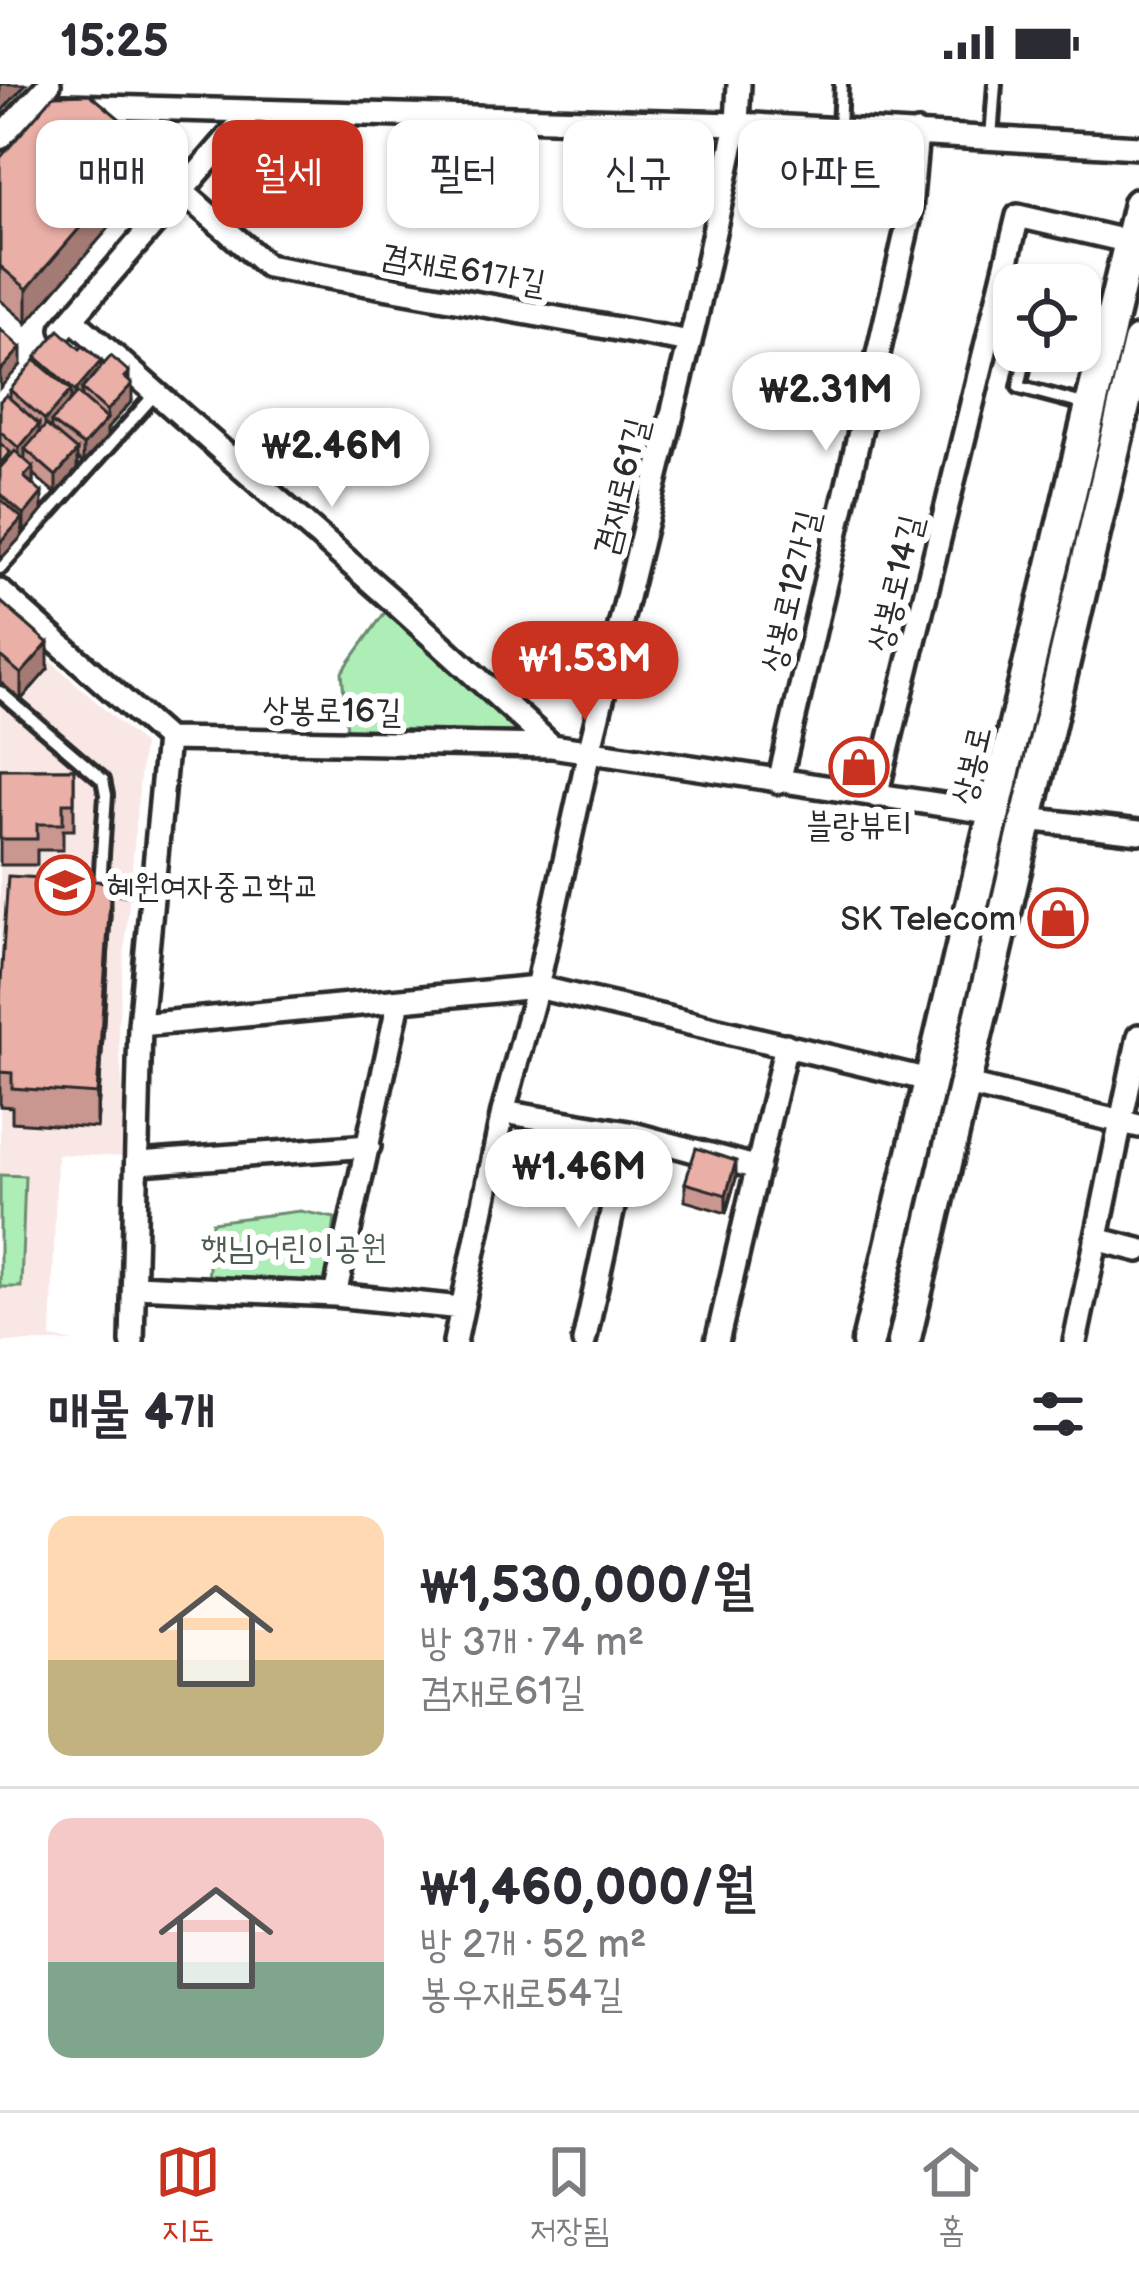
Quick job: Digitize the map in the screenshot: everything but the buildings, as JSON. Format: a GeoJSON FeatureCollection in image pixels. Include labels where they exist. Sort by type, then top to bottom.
{"type":"FeatureCollection","features":[{"type":"Feature","properties":{"kind":"main road","name":"상봉로"},"geometry":{"type":"LineString","coordinates":[[1101,311],[1130,242],[1139,204]]}},
{"type":"Feature","properties":{"kind":"main road","name":"상봉로"},"geometry":{"type":"LineString","coordinates":[[904,1342],[1139,342]]}},
{"type":"Feature","properties":{"kind":"main road","name":"상봉로"},"geometry":{"type":"LineString","coordinates":[[868,1342],[1090,406],[1092,372]]}},
{"type":"Feature","properties":{"kind":"main road"},"geometry":{"type":"LineString","coordinates":[[996,813],[1028,818]]}},
{"type":"Feature","properties":{"kind":"street"},"geometry":{"type":"LineString","coordinates":[[0,138],[49,84]]}},
{"type":"Feature","properties":{"kind":"street","name":"겸재로61길"},"geometry":{"type":"LineString","coordinates":[[454,1342],[503,1112],[690,342],[737,124],[739,84]]}},
{"type":"Feature","properties":{"kind":"street"},"geometry":{"type":"LineString","coordinates":[[30,105],[737,124]]}},
{"type":"Feature","properties":{"kind":"street"},"geometry":{"type":"LineString","coordinates":[[188,184],[251,111]]}},
{"type":"Feature","properties":{"kind":"street"},"geometry":{"type":"LineString","coordinates":[[924,133],[1139,148]]}},
{"type":"Feature","properties":{"kind":"street","name":"겸재로61가길"},"geometry":{"type":"LineString","coordinates":[[188,196],[267,266],[690,342]]}},
{"type":"Feature","properties":{"kind":"street","name":"상봉로14길"},"geometry":{"type":"LineString","coordinates":[[875,796],[1018,217],[1130,242]]}},
{"type":"Feature","properties":{"kind":"street"},"geometry":{"type":"LineString","coordinates":[[44,352],[150,228]]}},
{"type":"Feature","properties":{"kind":"street","name":"상봉로12가길"},"geometry":{"type":"LineString","coordinates":[[779,782],[907,228]]}},
{"type":"Feature","properties":{"kind":"street"},"geometry":{"type":"LineString","coordinates":[[72,319],[552,746]]}},
{"type":"Feature","properties":{"kind":"street"},"geometry":{"type":"LineString","coordinates":[[0,591],[167,739],[140,1025],[132,1342]]}},
{"type":"Feature","properties":{"kind":"street","name":"상봉로16길"},"geometry":{"type":"LineString","coordinates":[[167,739],[552,746],[996,813]]}},
{"type":"Feature","properties":{"kind":"street"},"geometry":{"type":"LineString","coordinates":[[1028,818],[1139,832]]}},
{"type":"Feature","properties":{"kind":"street"},"geometry":{"type":"LineString","coordinates":[[140,1025],[536,987],[929,1080]]}},
{"type":"Feature","properties":{"kind":"street"},"geometry":{"type":"LineString","coordinates":[[335,1295],[399,1001]]}},
{"type":"Feature","properties":{"kind":"street"},"geometry":{"type":"LineString","coordinates":[[1075,1342],[1096,1239],[1130,1124],[1139,1036]]}},
{"type":"Feature","properties":{"kind":"street"},"geometry":{"type":"LineString","coordinates":[[717,1342],[786,1045]]}},
{"type":"Feature","properties":{"kind":"street"},"geometry":{"type":"LineString","coordinates":[[963,1084],[1130,1124]]}},
{"type":"Feature","properties":{"kind":"street"},"geometry":{"type":"LineString","coordinates":[[503,1112],[629,1133],[758,1168]]}},
{"type":"Feature","properties":{"kind":"street"},"geometry":{"type":"LineString","coordinates":[[584,1342],[629,1133]]}},
{"type":"Feature","properties":{"kind":"street"},"geometry":{"type":"LineString","coordinates":[[139,1163],[369,1146]]}},
{"type":"Feature","properties":{"kind":"street"},"geometry":{"type":"LineString","coordinates":[[1096,1239],[1139,1250]]}},
{"type":"Feature","properties":{"kind":"street"},"geometry":{"type":"LineString","coordinates":[[135,1286],[335,1295],[461,1308]]}},
{"type":"Feature","properties":{"kind":"lane"},"geometry":{"type":"LineString","coordinates":[[839,120],[841,84]]}},
{"type":"Feature","properties":{"kind":"lane"},"geometry":{"type":"LineString","coordinates":[[991,138],[994,84]]}},
{"type":"Feature","properties":{"kind":"lane"},"geometry":{"type":"LineString","coordinates":[[1022,372],[1019,387],[1090,406]]}},
{"type":"Feature","properties":{"kind":"lane"},"geometry":{"type":"LineString","coordinates":[[0,568],[156,393]]}},
{"type":"Feature","properties":{"kind":"lane"},"geometry":{"type":"LineString","coordinates":[[0,692],[88,766],[106,787],[100,885]]}},
{"type":"Feature","properties":{"kind":"lane"},"geometry":{"type":"LineString","coordinates":[[72,776],[88,766]]}},
{"type":"Feature","properties":{"kind":"lane"},"geometry":{"type":"LineString","coordinates":[[80,885],[153,890]]}},
{"type":"Feature","properties":{"kind":"shaded area","name":"혜원여자중고학교"},"geometry":{"type":"Polygon","coordinates":[[[0,615],[143,744],[118,1026],[127,1157],[57,1154],[51,1338],[76,1342],[0,1342],[0,615]]]}},
{"type":"Feature","properties":{"kind":"green space"},"geometry":{"type":"Polygon","coordinates":[[[393,601],[552,746],[348,743],[342,672],[393,601]]]}},
{"type":"Feature","properties":{"kind":"green space"},"geometry":{"type":"Polygon","coordinates":[[[0,1175],[25,1176],[21,1287],[0,1287],[0,1175]]]}},
{"type":"Feature","properties":{"kind":"green space","name":"햇님어린이공원"},"geometry":{"type":"Polygon","coordinates":[[[300,1211],[335,1218],[327,1286],[208,1282],[212,1222],[300,1211]]]}},
{"type":"Feature","properties":{"kind":"place","name":"블랑뷰티"},"geometry":{"type":"Point","coordinates":[859,767]}},
{"type":"Feature","properties":{"kind":"place","name":"혜원여자중고학교"},"geometry":{"type":"Point","coordinates":[65,885]}},
{"type":"Feature","properties":{"kind":"place","name":"SK Telecom"},"geometry":{"type":"Point","coordinates":[1058,918]}}]}
